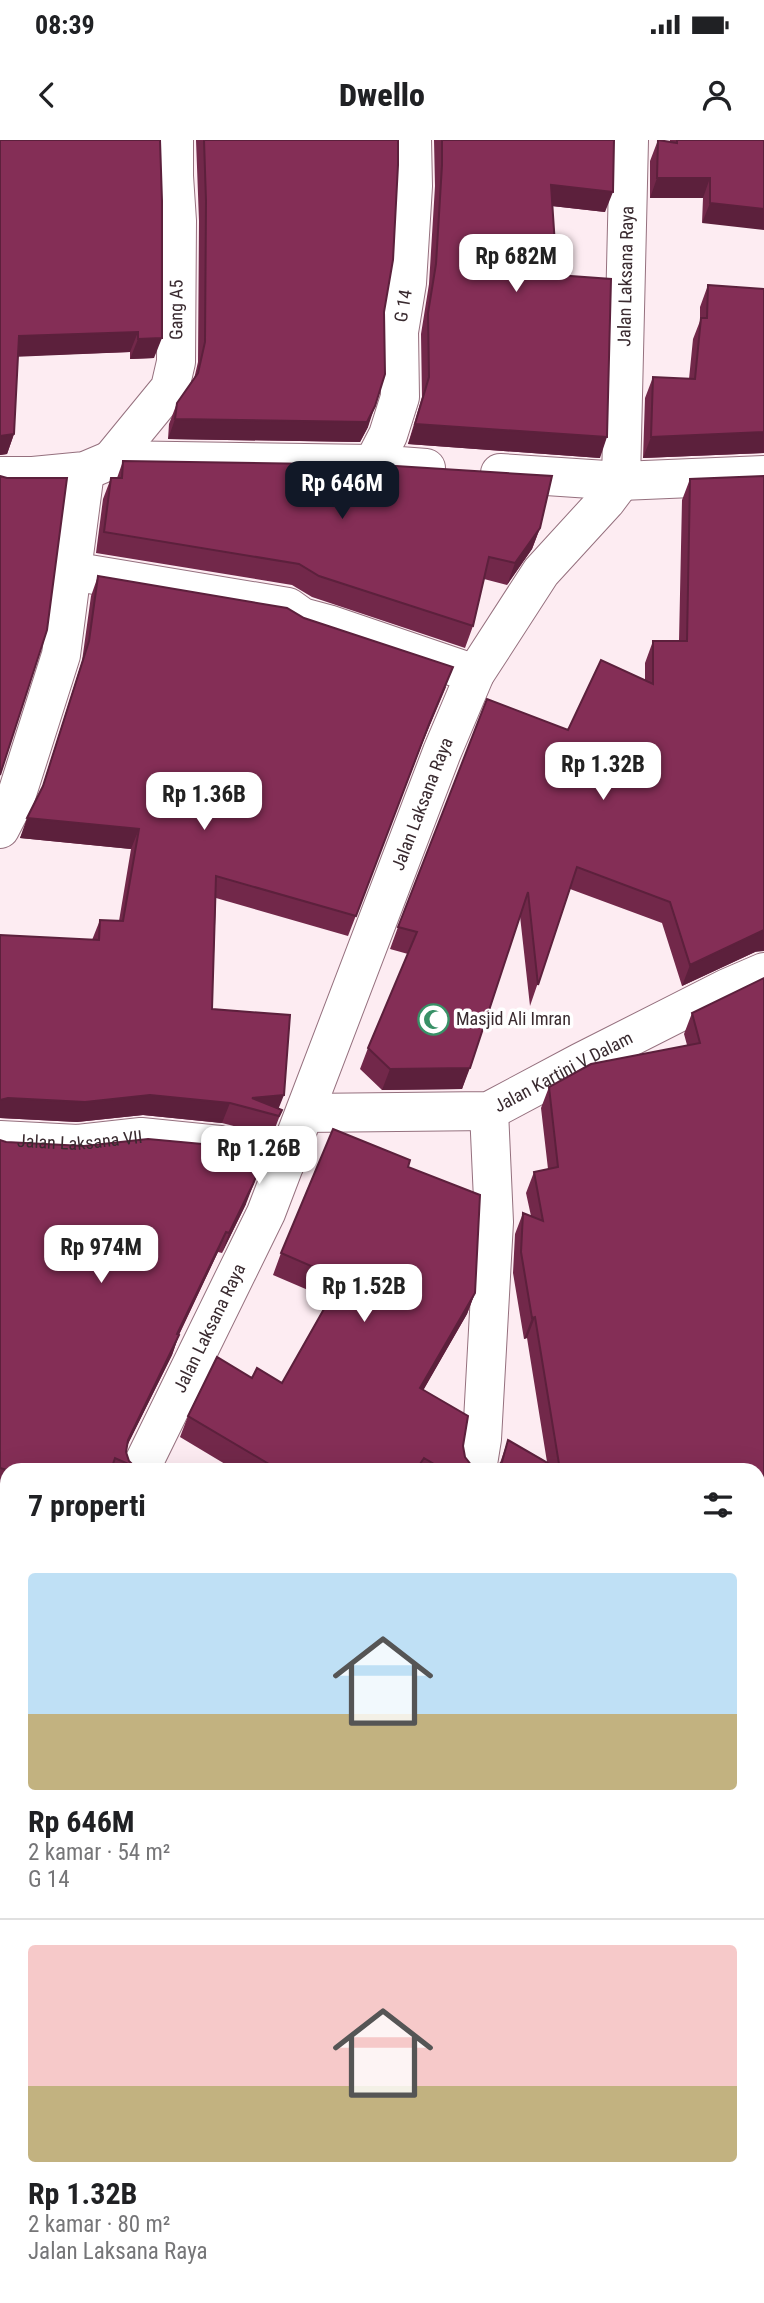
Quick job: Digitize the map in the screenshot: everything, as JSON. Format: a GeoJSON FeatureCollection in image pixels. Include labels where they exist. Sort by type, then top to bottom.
{"type":"FeatureCollection","features":[{"type":"Feature","properties":{"kind":"street","name":"Gang A5"},"geometry":{"type":"LineString","coordinates":[[98,466],[170,388],[176,362],[177,221],[174,140]]}},
{"type":"Feature","properties":{"kind":"street","name":"G 14"},"geometry":{"type":"LineString","coordinates":[[373,464],[388,435],[400,397],[399,332],[407,284],[413,186],[412,140]]}},
{"type":"Feature","properties":{"kind":"street","name":"Jalan Laksana Raya"},"geometry":{"type":"LineString","coordinates":[[143,1463],[266,1213],[442,752],[475,674],[541,572],[621,481],[629,140]]}},
{"type":"Feature","properties":{"kind":"street"},"geometry":{"type":"LineString","coordinates":[[0,476],[33,476],[98,466],[373,464],[621,481],[764,475]]}},
{"type":"Feature","properties":{"kind":"street"},"geometry":{"type":"LineString","coordinates":[[5,809],[61,655],[71,572],[98,466]]}},
{"type":"Feature","properties":{"kind":"street"},"geometry":{"type":"LineString","coordinates":[[71,572],[288,607],[302,617],[475,674]]}},
{"type":"Feature","properties":{"kind":"street","name":"Jalan Kartini V Dalam"},"geometry":{"type":"LineString","coordinates":[[304,1113],[489,1111],[593,1055],[764,972]]}},
{"type":"Feature","properties":{"kind":"street"},"geometry":{"type":"LineString","coordinates":[[478,1463],[482,1439],[494,1222],[489,1111]]}},
{"type":"Feature","properties":{"kind":"street","name":"Jalan Laksana VII"},"geometry":{"type":"LineString","coordinates":[[0,1140],[78,1143],[141,1137],[220,1145],[286,1162]]}},
{"type":"Feature","properties":{"kind":"building"},"geometry":{"type":"Polygon","coordinates":[[[0,140],[160,140],[162,338],[138,339],[138,332],[19,336],[14,434],[0,436],[0,140]]]}},
{"type":"Feature","properties":{"kind":"building"},"geometry":{"type":"Polygon","coordinates":[[[204,140],[398,140],[393,260],[384,312],[385,374],[367,422],[175,419],[177,403],[198,373],[205,342],[204,140]]]}},
{"type":"Feature","properties":{"kind":"building"},"geometry":{"type":"Polygon","coordinates":[[[442,140],[614,140],[613,192],[551,185],[557,275],[611,279],[607,437],[415,424],[429,377],[428,313],[436,264],[442,140]]]}},
{"type":"Feature","properties":{"kind":"building"},"geometry":{"type":"Polygon","coordinates":[[[658,140],[677,143],[677,140],[764,140],[764,209],[710,203],[710,178],[657,178],[658,140]]]}},
{"type":"Feature","properties":{"kind":"building"},"geometry":{"type":"Polygon","coordinates":[[[708,285],[764,289],[764,432],[651,437],[653,377],[695,379],[701,318],[707,318],[708,285]]]}},
{"type":"Feature","properties":{"kind":"building"},"geometry":{"type":"Polygon","coordinates":[[[123,461],[380,465],[552,476],[540,528],[515,563],[489,557],[473,626],[319,576],[299,564],[104,532],[111,478],[122,478],[123,461]]]}},
{"type":"Feature","properties":{"kind":"building"},"geometry":{"type":"Polygon","coordinates":[[[0,476],[67,478],[47,630],[0,775],[0,476]]]}},
{"type":"Feature","properties":{"kind":"building"},"geometry":{"type":"Polygon","coordinates":[[[764,476],[764,930],[690,965],[670,902],[577,867],[538,985],[528,892],[470,1068],[390,1069],[368,1048],[417,932],[398,927],[487,699],[568,730],[601,660],[653,684],[653,641],[687,641],[690,479],[764,476]]]}},
{"type":"Feature","properties":{"kind":"building"},"geometry":{"type":"Polygon","coordinates":[[[98,576],[287,608],[304,618],[453,667],[356,916],[216,876],[212,1009],[290,1015],[284,1095],[252,1098],[282,1110],[279,1116],[230,1103],[150,1095],[85,1102],[8,1098],[0,1100],[0,935],[99,940],[100,920],[123,921],[139,829],[27,818],[43,786],[89,641],[98,576]]]}},
{"type":"Feature","properties":{"kind":"building"},"geometry":{"type":"Polygon","coordinates":[[[764,978],[764,1463],[559,1463],[535,1317],[532,1318],[521,1252],[523,1213],[543,1221],[534,1172],[558,1167],[549,1087],[591,1064],[700,1043],[692,1013],[764,978]]]}},
{"type":"Feature","properties":{"kind":"building"},"geometry":{"type":"Polygon","coordinates":[[[333,1129],[410,1160],[408,1167],[480,1195],[475,1293],[420,1388],[468,1416],[463,1446],[465,1457],[470,1463],[432,1463],[424,1458],[421,1463],[267,1463],[188,1416],[217,1357],[252,1378],[257,1368],[282,1383],[341,1279],[281,1253],[333,1129]]]}},
{"type":"Feature","properties":{"kind":"building"},"geometry":{"type":"Polygon","coordinates":[[[148,1139],[224,1146],[264,1157],[128,1440],[126,1452],[131,1463],[115,1458],[113,1463],[0,1463],[0,1140],[84,1146],[148,1139]]]}},
{"type":"Feature","properties":{"kind":"building"},"geometry":{"type":"Polygon","coordinates":[[[508,1440],[548,1463],[501,1463],[508,1440]]]}},
{"type":"Feature","properties":{"kind":"place","name":"Masjid Ali Imran"},"geometry":{"type":"Point","coordinates":[433,1019]}}]}
